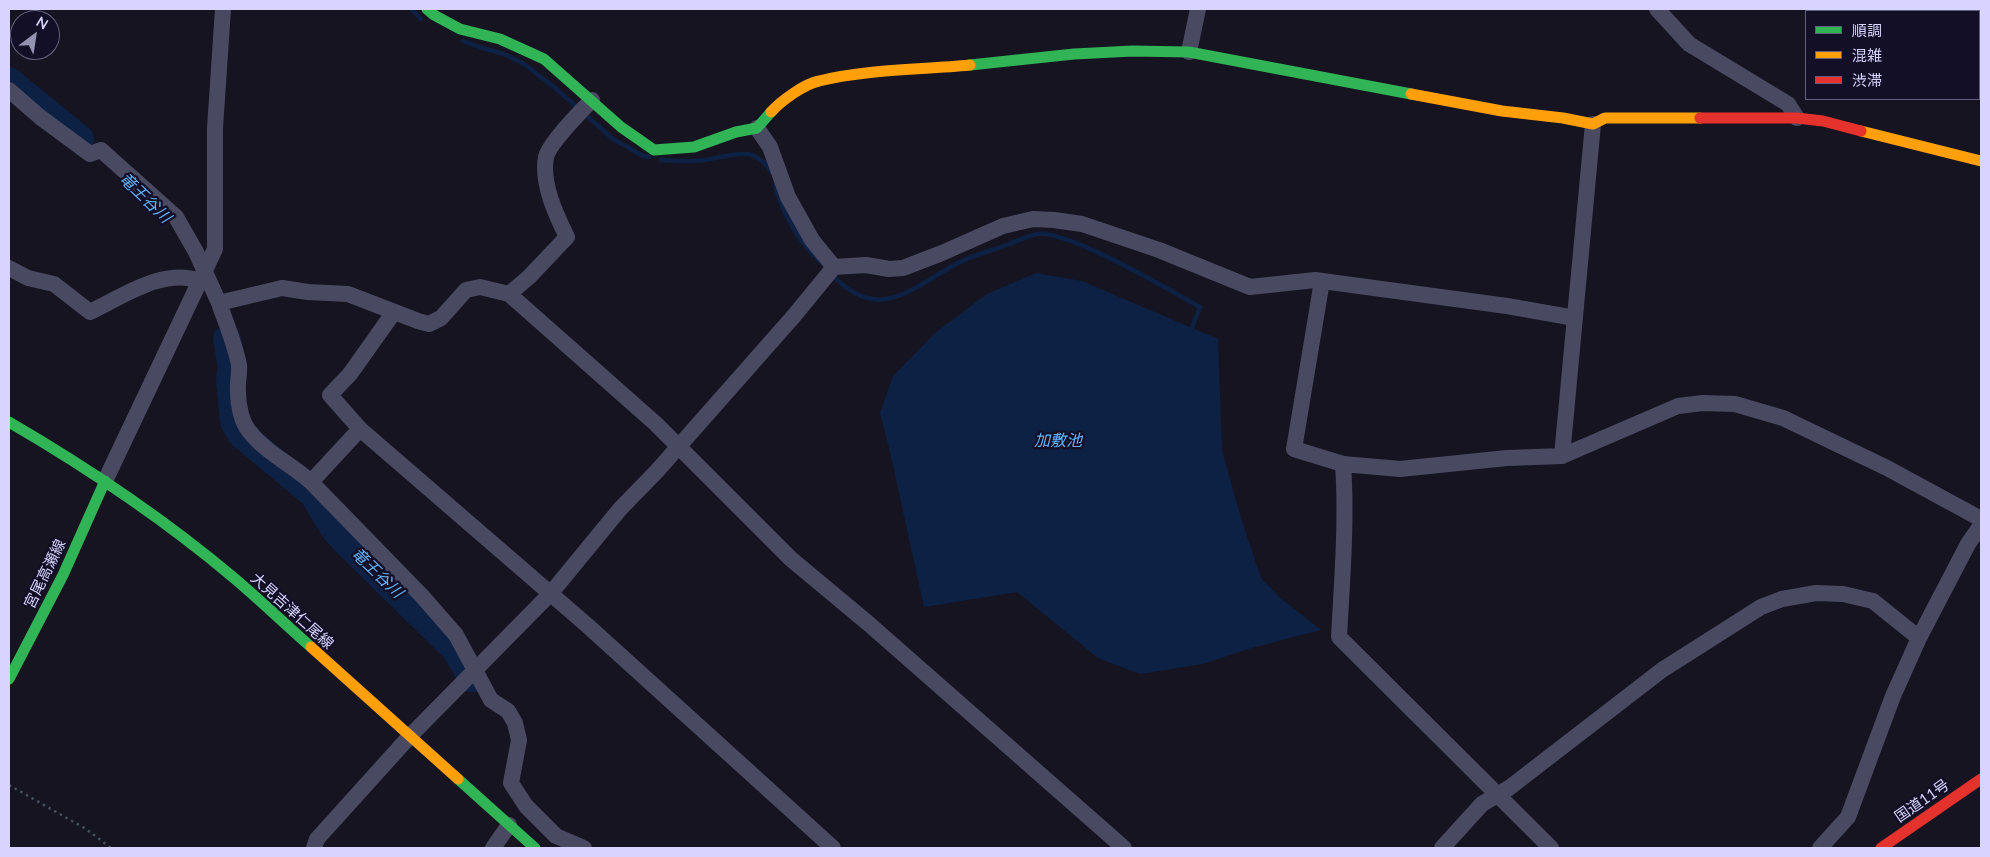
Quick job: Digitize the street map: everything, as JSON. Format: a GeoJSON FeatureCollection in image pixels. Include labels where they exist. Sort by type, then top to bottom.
{"type":"FeatureCollection","features":[{"type":"Feature","properties":{"kind":"main road"},"geometry":{"type":"LineString","coordinates":[[427,9],[434,15],[460,29],[500,39],[544,59],[585,107],[621,127],[654,150],[694,146],[736,132],[757,128],[780,102],[817,81],[898,70],[1132,50],[1189,52],[1502,111],[1563,118],[1593,124],[1605,118],[1797,118],[1823,121],[1981,160]]}},
{"type":"Feature","properties":{"kind":"main road","name":"大見吉津仁尾線"},"geometry":{"type":"LineString","coordinates":[[9,422],[84,466],[159,519],[220,567],[535,848]]}},
{"type":"Feature","properties":{"kind":"main road","name":"宮尾高瀬線"},"geometry":{"type":"LineString","coordinates":[[9,679],[64,575],[105,481]]}},
{"type":"Feature","properties":{"kind":"main road","name":"国道11号"},"geometry":{"type":"LineString","coordinates":[[1882,848],[1981,779]]}},
{"type":"Feature","properties":{"kind":"street"},"geometry":{"type":"LineString","coordinates":[[105,481],[215,249],[215,128],[223,9]]}},
{"type":"Feature","properties":{"kind":"street"},"geometry":{"type":"LineString","coordinates":[[1189,52],[1198,9]]}},
{"type":"Feature","properties":{"kind":"street"},"geometry":{"type":"LineString","coordinates":[[1657,9],[1689,44],[1788,104],[1797,118]]}},
{"type":"Feature","properties":{"kind":"street"},"geometry":{"type":"LineString","coordinates":[[9,90],[40,118],[90,154],[101,150],[176,216],[202,276],[220,302],[239,366],[238,392],[240,410],[247,430],[258,442],[277,457],[297,469],[311,482],[422,596],[456,635],[472,675],[491,700],[508,711],[515,723],[519,740],[511,783],[526,806],[556,836],[584,848]]}},
{"type":"Feature","properties":{"kind":"street"},"geometry":{"type":"LineString","coordinates":[[509,294],[529,277],[568,237],[560,222],[545,179],[546,156],[585,107]]}},
{"type":"Feature","properties":{"kind":"street"},"geometry":{"type":"LineString","coordinates":[[1562,456],[1593,124]]}},
{"type":"Feature","properties":{"kind":"street"},"geometry":{"type":"LineString","coordinates":[[757,128],[770,147],[788,198],[812,240],[834,267]]}},
{"type":"Feature","properties":{"kind":"street"},"geometry":{"type":"LineString","coordinates":[[314,848],[317,839],[410,736],[551,593],[620,509],[678,447],[793,317],[834,267],[866,265],[889,269],[903,268],[1003,226],[1033,219],[1082,224],[1159,250],[1250,287],[1315,280],[1507,306],[1575,318]]}},
{"type":"Feature","properties":{"kind":"street"},"geometry":{"type":"LineString","coordinates":[[9,268],[28,278],[54,284],[90,312],[156,280],[202,276]]}},
{"type":"Feature","properties":{"kind":"street"},"geometry":{"type":"LineString","coordinates":[[1322,281],[1294,449],[1343,464],[1400,469],[1507,458],[1562,456],[1678,406],[1703,403],[1735,404],[1783,418],[1887,468],[1981,519]]}},
{"type":"Feature","properties":{"kind":"street"},"geometry":{"type":"LineString","coordinates":[[220,302],[282,288],[308,292],[348,294],[429,324],[441,318],[466,290],[480,286],[509,294],[656,424],[791,559],[869,624],[1124,848]]}},
{"type":"Feature","properties":{"kind":"street"},"geometry":{"type":"LineString","coordinates":[[394,312],[350,374],[330,396],[360,429],[551,593],[833,848]]}},
{"type":"Feature","properties":{"kind":"street"},"geometry":{"type":"LineString","coordinates":[[311,482],[360,429]]}},
{"type":"Feature","properties":{"kind":"street"},"geometry":{"type":"LineString","coordinates":[[1343,464],[1345,486],[1344,533],[1339,637],[1551,848]]}},
{"type":"Feature","properties":{"kind":"street"},"geometry":{"type":"LineString","coordinates":[[1820,848],[1848,816],[1893,696],[1919,638],[1968,544],[1981,525]]}},
{"type":"Feature","properties":{"kind":"street"},"geometry":{"type":"LineString","coordinates":[[1442,848],[1482,804],[1509,788],[1662,670],[1761,607],[1782,599],[1816,593],[1843,594],[1873,601],[1919,638]]}},
{"type":"Feature","properties":{"kind":"street"},"geometry":{"type":"LineString","coordinates":[[493,848],[509,825]]}},
{"type":"Feature","properties":{"kind":"path"},"geometry":{"type":"LineString","coordinates":[[9,785],[86,829],[111,848]]}},
{"type":"Feature","properties":{"kind":"water","name":"加敷池"},"geometry":{"type":"Polygon","coordinates":[[[1036,273],[1082,281],[1218,339],[1222,451],[1241,518],[1261,578],[1279,597],[1321,630],[1248,649],[1203,664],[1140,674],[1098,658],[1017,592],[924,607],[880,413],[893,376],[936,332],[987,294],[1036,273]]]}},
{"type":"Feature","properties":{"kind":"waterway"},"geometry":{"type":"LineString","coordinates":[[411,9],[421,19]]}},
{"type":"Feature","properties":{"kind":"waterway"},"geometry":{"type":"LineString","coordinates":[[463,41],[504,54],[524,64],[554,87],[613,139],[643,156],[649,157]]}},
{"type":"Feature","properties":{"kind":"waterway","name":"竜王谷川"},"geometry":{"type":"LineString","coordinates":[[9,81],[80,139]]}},
{"type":"Feature","properties":{"kind":"waterway"},"geometry":{"type":"LineString","coordinates":[[661,160],[694,161],[742,154],[757,158],[772,173]]}},
{"type":"Feature","properties":{"kind":"waterway"},"geometry":{"type":"LineString","coordinates":[[775,185],[782,207],[799,237],[822,263]]}},
{"type":"Feature","properties":{"kind":"waterway"},"geometry":{"type":"LineString","coordinates":[[832,275],[849,290],[865,297],[880,300],[909,291],[969,258],[1038,234],[1052,235],[1072,241],[1119,263],[1200,307],[1190,333]]}},
{"type":"Feature","properties":{"kind":"waterway","name":"竜王谷川"},"geometry":{"type":"LineString","coordinates":[[227,339],[232,367],[230,379],[234,421],[241,434],[313,494],[335,530],[456,650],[472,678]]}},
{"type":"Feature","properties":{"kind":"traffic: fast"},"geometry":{"type":"LineString","coordinates":[[427,9],[434,15],[460,29],[500,39],[544,59],[621,127],[654,150],[694,147],[736,132],[757,128],[771,112]]}},
{"type":"Feature","properties":{"kind":"traffic: fast"},"geometry":{"type":"LineString","coordinates":[[970,65],[1074,54],[1133,51],[1189,52],[1411,94]]}},
{"type":"Feature","properties":{"kind":"traffic: fast"},"geometry":{"type":"LineString","coordinates":[[9,422],[68,457],[180,535],[234,578],[311,647]]}},
{"type":"Feature","properties":{"kind":"traffic: fast"},"geometry":{"type":"LineString","coordinates":[[9,679],[63,575],[105,481]]}},
{"type":"Feature","properties":{"kind":"traffic: fast"},"geometry":{"type":"LineString","coordinates":[[458,779],[535,848]]}},
{"type":"Feature","properties":{"kind":"traffic: slow"},"geometry":{"type":"LineString","coordinates":[[771,112],[793,94],[819,81],[856,74],[970,65]]}},
{"type":"Feature","properties":{"kind":"traffic: slow"},"geometry":{"type":"LineString","coordinates":[[1411,94],[1502,111],[1563,118],[1593,124],[1605,118],[1700,118]]}},
{"type":"Feature","properties":{"kind":"traffic: slow"},"geometry":{"type":"LineString","coordinates":[[1861,131],[1981,161]]}},
{"type":"Feature","properties":{"kind":"traffic: slow"},"geometry":{"type":"LineString","coordinates":[[311,647],[458,779]]}},
{"type":"Feature","properties":{"kind":"traffic: jam"},"geometry":{"type":"LineString","coordinates":[[1700,118],[1797,118],[1823,121],[1861,131]]}},
{"type":"Feature","properties":{"kind":"traffic: jam"},"geometry":{"type":"LineString","coordinates":[[1881,848],[1981,779]]}}]}
